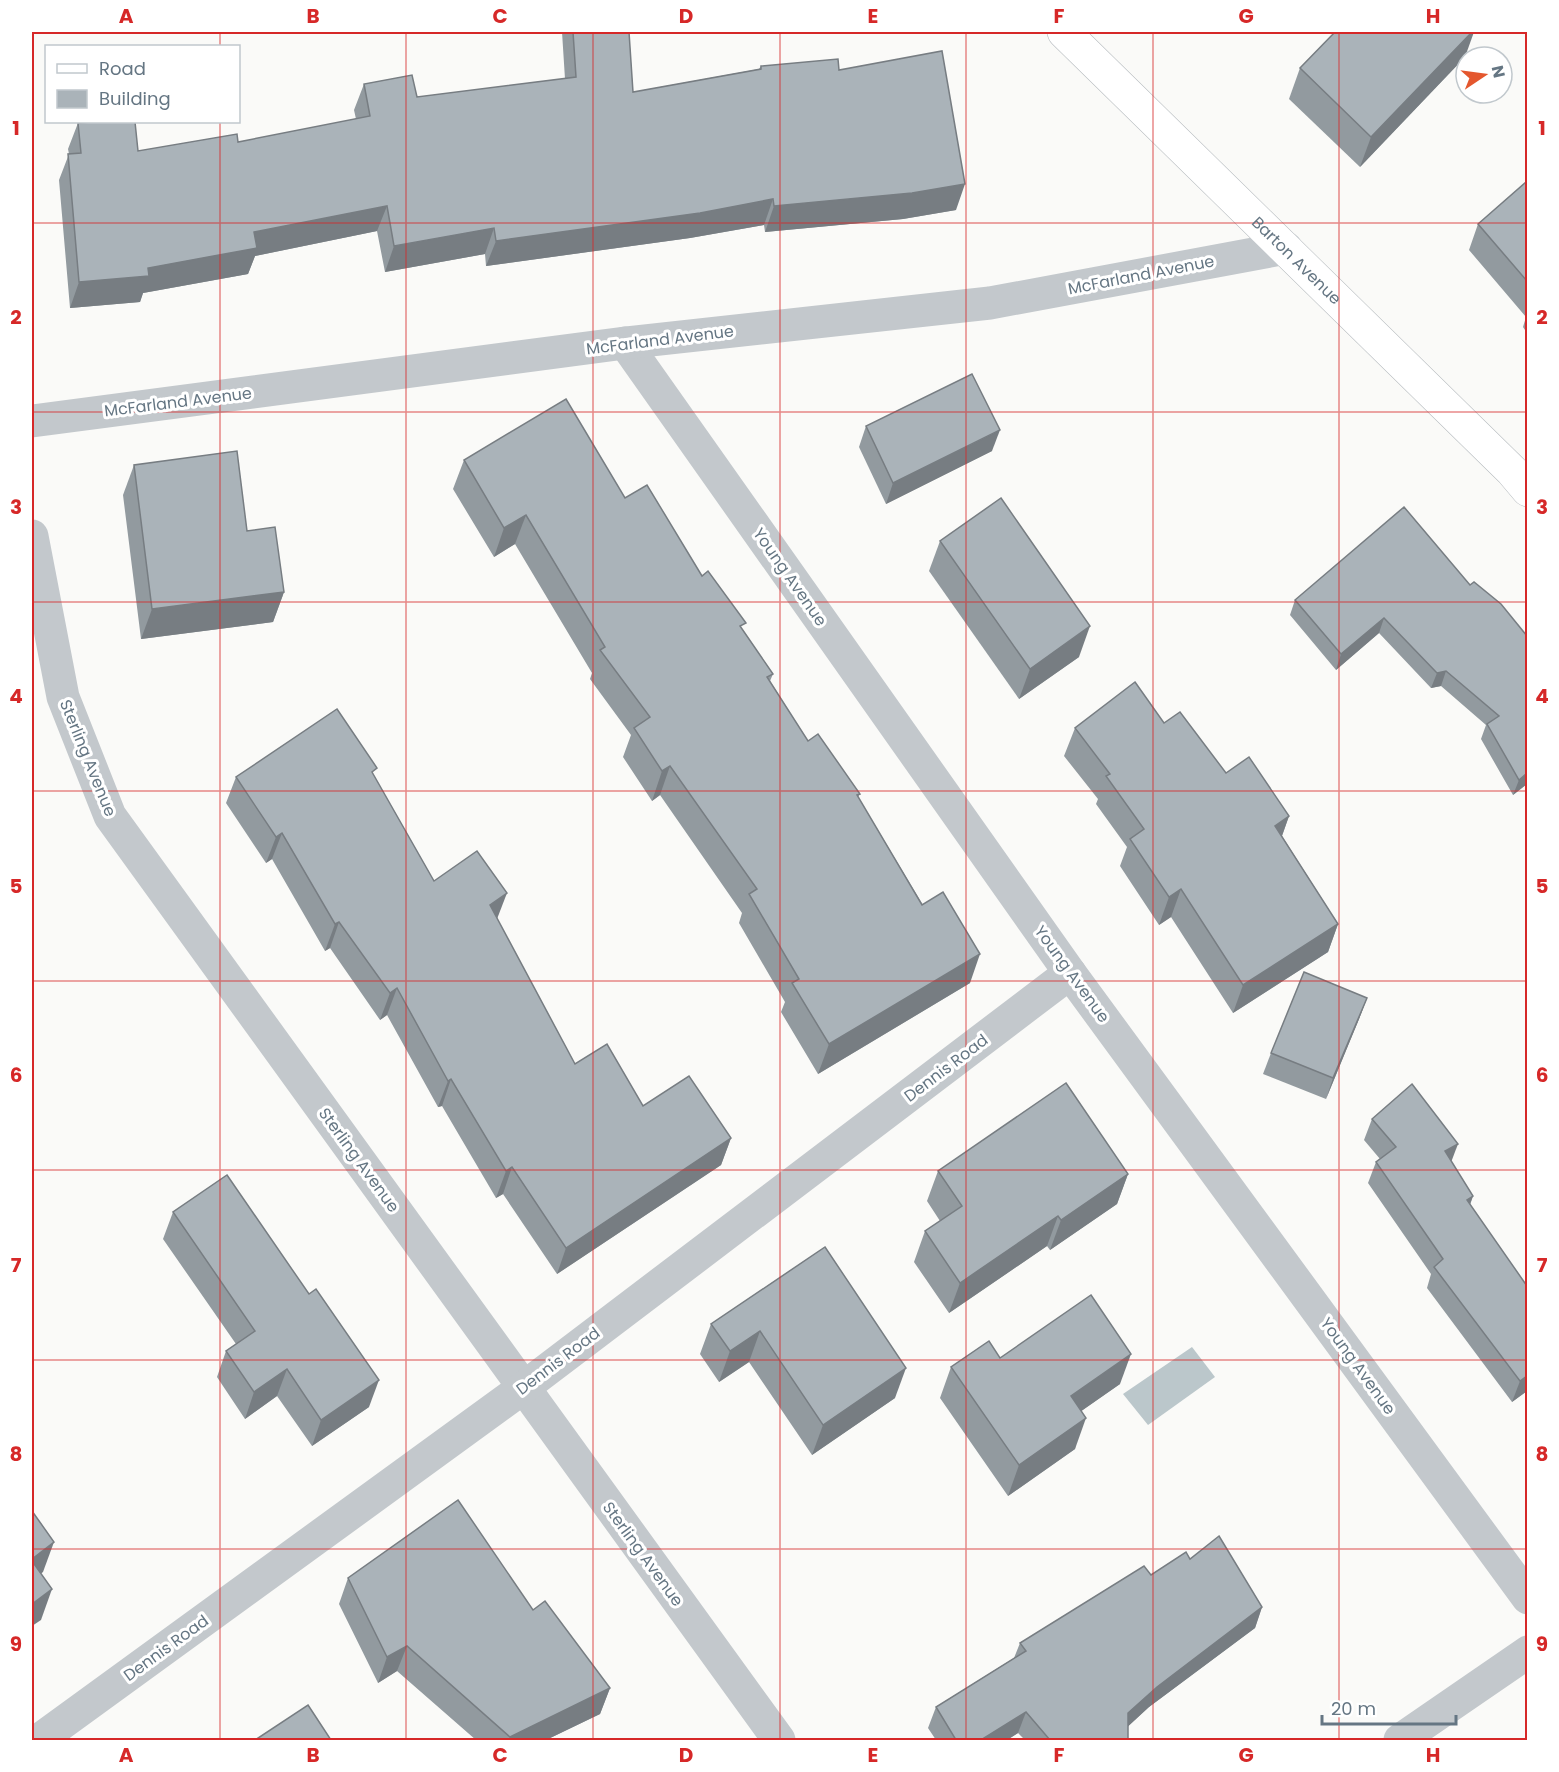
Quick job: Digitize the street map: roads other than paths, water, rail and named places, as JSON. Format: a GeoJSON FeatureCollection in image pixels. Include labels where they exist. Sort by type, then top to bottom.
{"type":"FeatureCollection","features":[{"type":"Feature","properties":{"kind":"main road","name":"Barton Avenue"},"geometry":{"type":"LineString","coordinates":[[1064,32],[1512,471],[1527,490]]}},
{"type":"Feature","properties":{"kind":"street","name":"McFarland Avenue"},"geometry":{"type":"LineString","coordinates":[[32,421],[625,343],[990,303],[1286,248]]}},
{"type":"Feature","properties":{"kind":"street","name":"Young Avenue"},"geometry":{"type":"LineString","coordinates":[[625,343],[1070,973],[1527,1598]]}},
{"type":"Feature","properties":{"kind":"street","name":"Sterling Avenue"},"geometry":{"type":"LineString","coordinates":[[32,536],[63,697],[110,816],[778,1740]]}},
{"type":"Feature","properties":{"kind":"street","name":"Dennis Road"},"geometry":{"type":"LineString","coordinates":[[39,1740],[523,1388],[1070,973]]}},
{"type":"Feature","properties":{"kind":"street"},"geometry":{"type":"LineString","coordinates":[[1400,1740],[1527,1652]]}}]}
